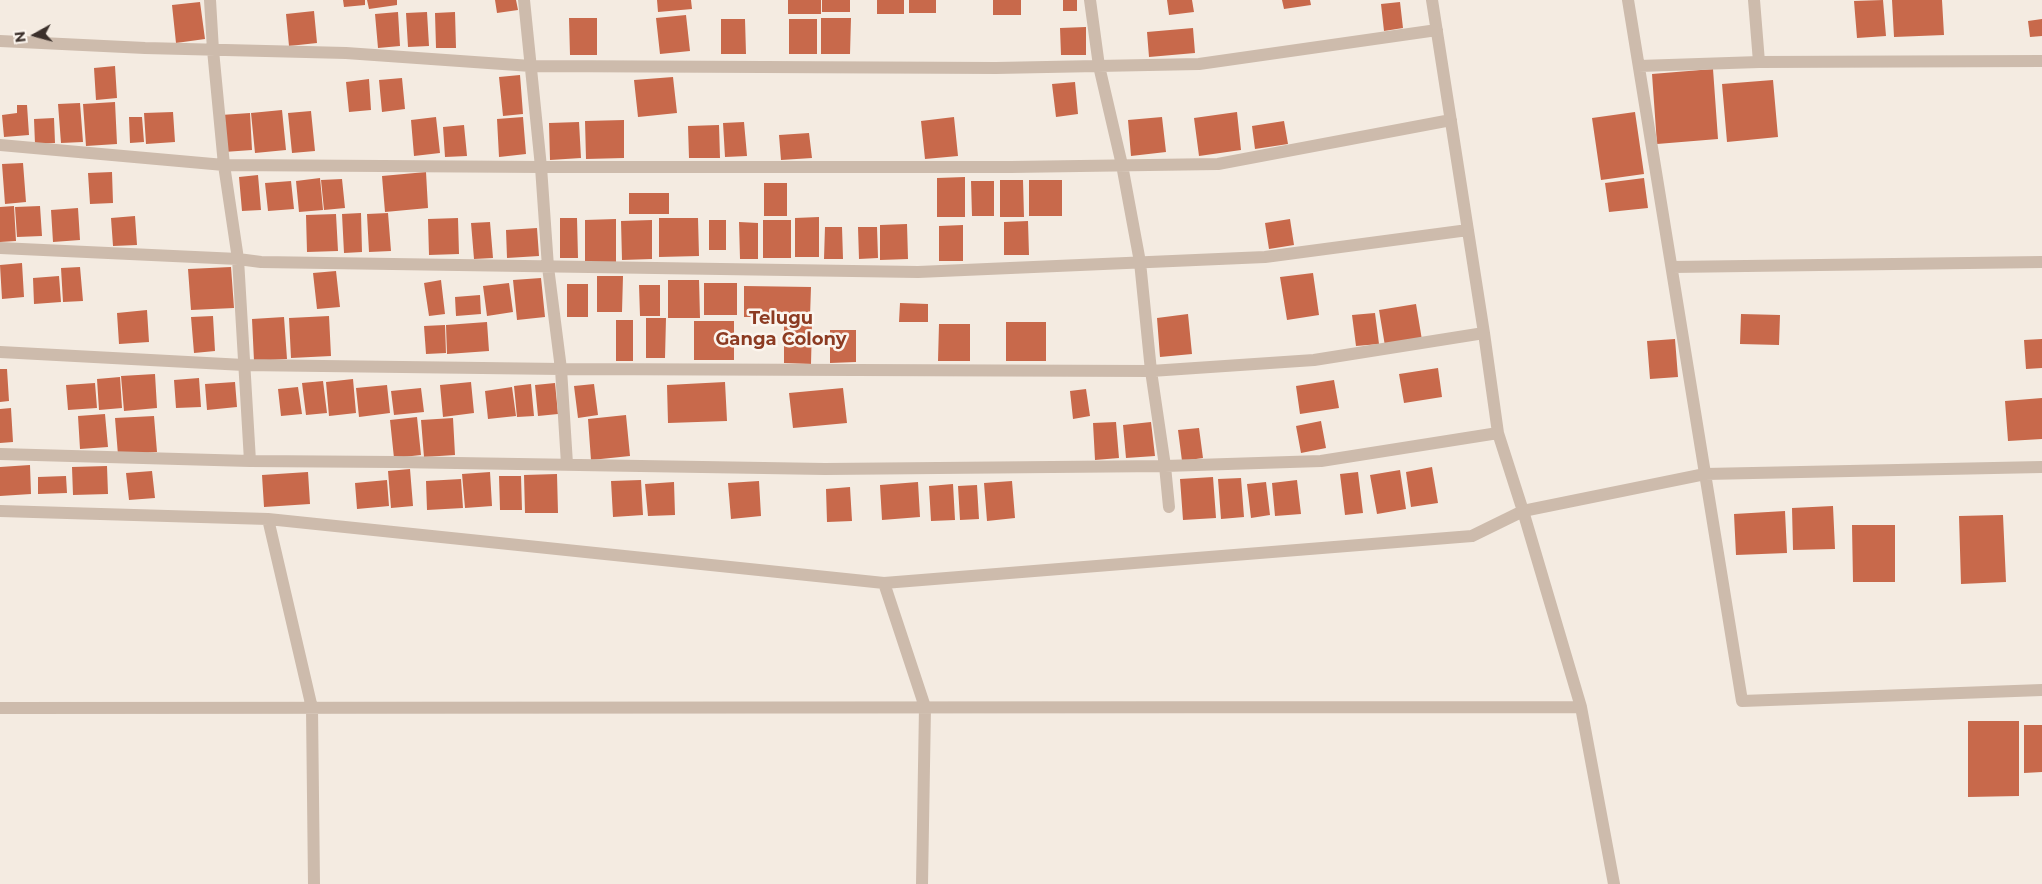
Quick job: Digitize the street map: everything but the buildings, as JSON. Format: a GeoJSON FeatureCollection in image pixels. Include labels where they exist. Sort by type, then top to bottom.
{"type":"FeatureCollection","features":[{"type":"Feature","properties":{"kind":"street"},"geometry":{"type":"LineString","coordinates":[[210,0],[224,165],[238,259],[250,462]]}},
{"type":"Feature","properties":{"kind":"street"},"geometry":{"type":"LineString","coordinates":[[524,0],[541,167],[548,266],[560,369],[567,464]]}},
{"type":"Feature","properties":{"kind":"street"},"geometry":{"type":"LineString","coordinates":[[1090,0],[1100,66],[1122,165],[1140,262],[1151,371],[1169,507]]}},
{"type":"Feature","properties":{"kind":"street"},"geometry":{"type":"LineString","coordinates":[[1432,0],[1498,433],[1581,707],[1614,884]]}},
{"type":"Feature","properties":{"kind":"street"},"geometry":{"type":"LineString","coordinates":[[1628,0],[1742,701],[2042,690]]}},
{"type":"Feature","properties":{"kind":"street"},"geometry":{"type":"LineString","coordinates":[[1754,0],[1758,62]]}},
{"type":"Feature","properties":{"kind":"street"},"geometry":{"type":"LineString","coordinates":[[0,41],[213,50],[346,53],[531,66],[996,68],[1200,64],[1437,30]]}},
{"type":"Feature","properties":{"kind":"street"},"geometry":{"type":"LineString","coordinates":[[1639,66],[1758,62],[2042,61]]}},
{"type":"Feature","properties":{"kind":"street"},"geometry":{"type":"LineString","coordinates":[[0,145],[224,165],[541,167],[1218,164],[1451,120]]}},
{"type":"Feature","properties":{"kind":"street"},"geometry":{"type":"LineString","coordinates":[[0,248],[238,259],[261,262],[918,272],[1265,257],[1468,230]]}},
{"type":"Feature","properties":{"kind":"street"},"geometry":{"type":"LineString","coordinates":[[1672,267],[2042,262]]}},
{"type":"Feature","properties":{"kind":"street"},"geometry":{"type":"LineString","coordinates":[[0,352],[244,365],[560,369],[1151,371],[1314,360],[1484,333]]}},
{"type":"Feature","properties":{"kind":"street"},"geometry":{"type":"LineString","coordinates":[[0,454],[250,462],[567,464],[825,469],[1165,466],[1320,461],[1498,433]]}},
{"type":"Feature","properties":{"kind":"street"},"geometry":{"type":"LineString","coordinates":[[0,511],[268,518],[884,583],[1472,536],[1523,511],[1705,474],[2042,467]]}},
{"type":"Feature","properties":{"kind":"street"},"geometry":{"type":"LineString","coordinates":[[268,518],[312,708],[314,884]]}},
{"type":"Feature","properties":{"kind":"street"},"geometry":{"type":"LineString","coordinates":[[884,583],[924,707],[922,884]]}},
{"type":"Feature","properties":{"kind":"street"},"geometry":{"type":"LineString","coordinates":[[0,708],[1581,707]]}},
{"type":"Feature","properties":{"kind":"district","name":"Telugu Ganga Colony"},"geometry":{"type":"Point","coordinates":[781,329]}}]}
